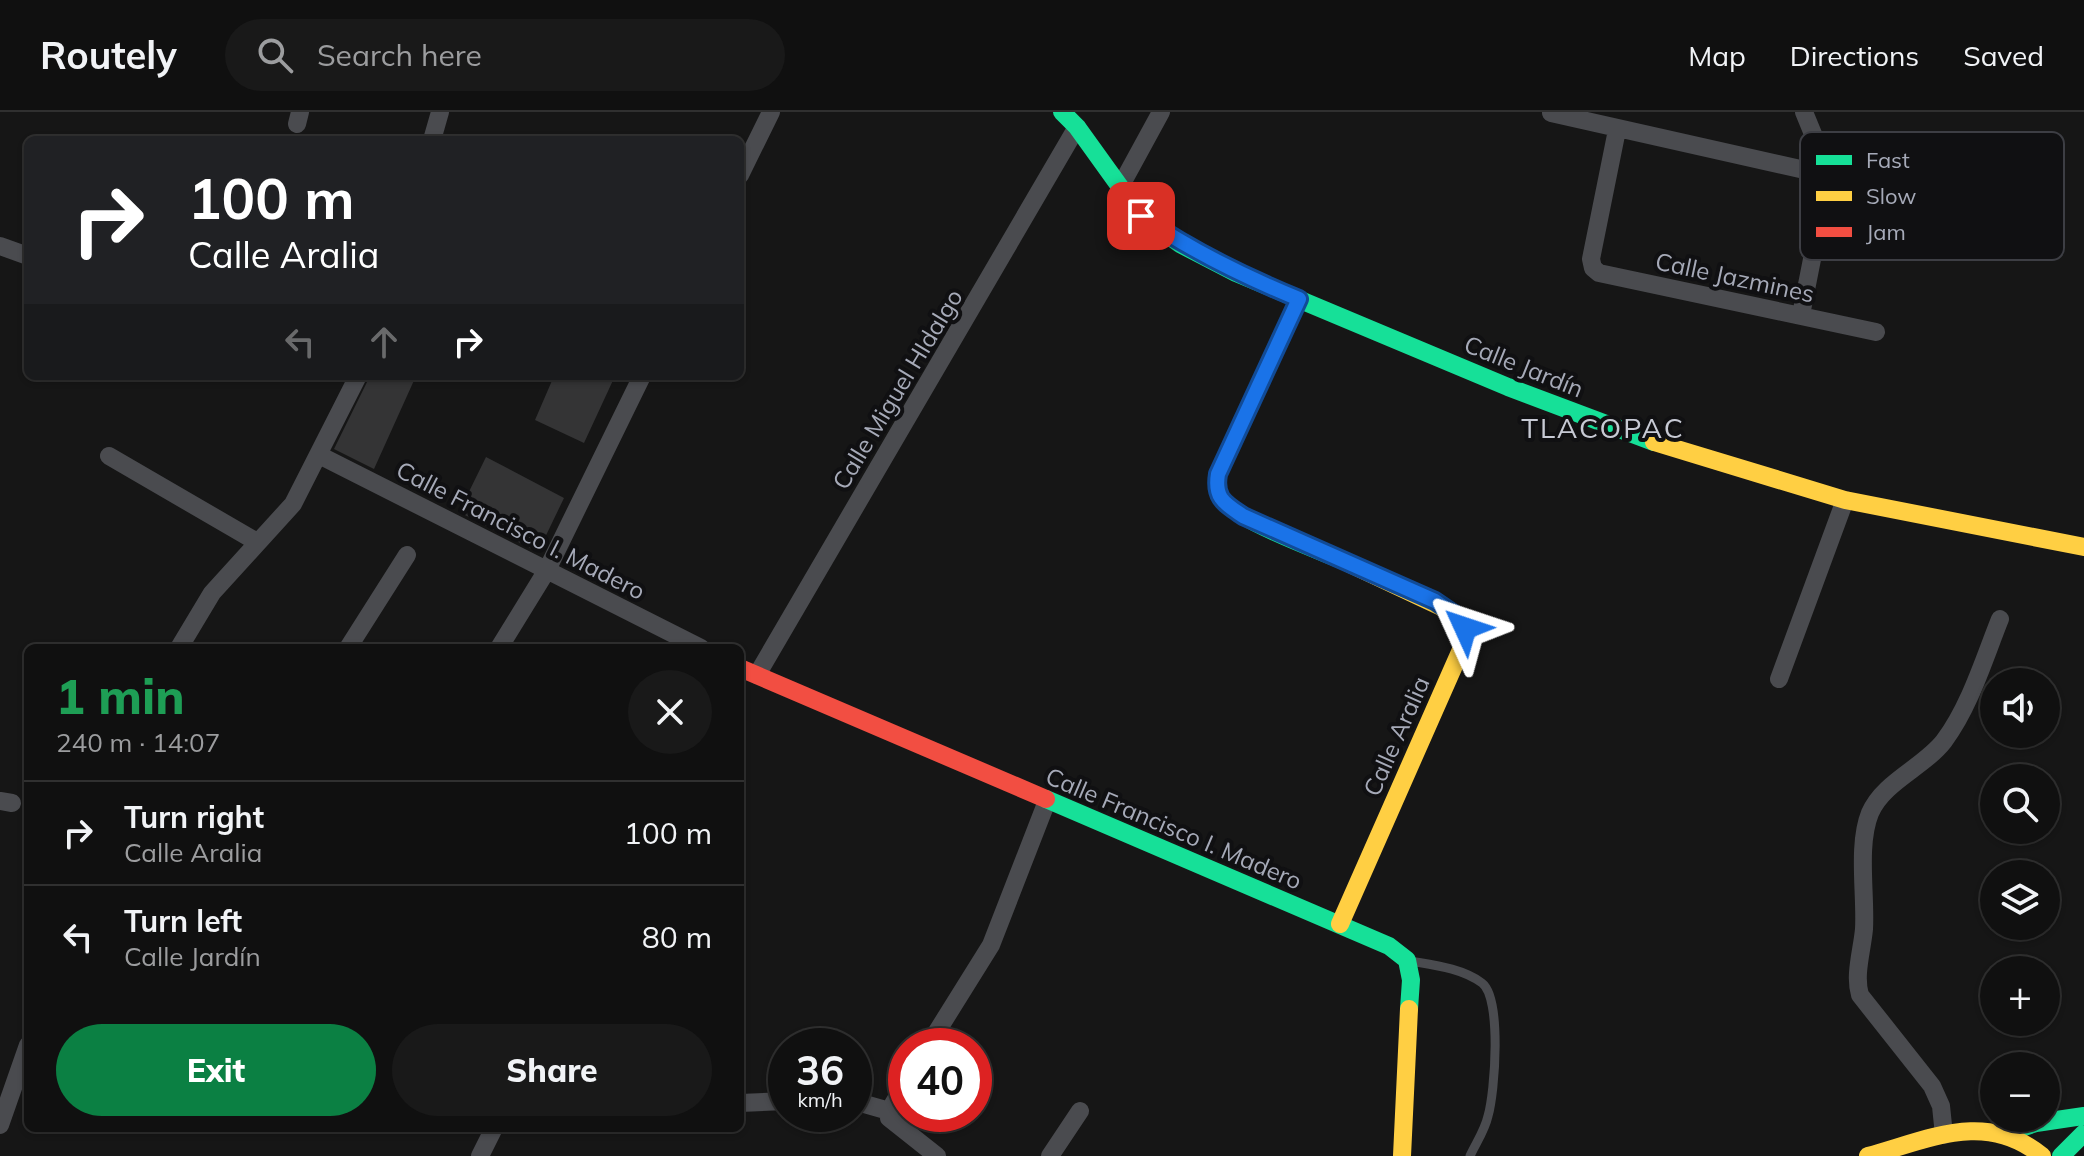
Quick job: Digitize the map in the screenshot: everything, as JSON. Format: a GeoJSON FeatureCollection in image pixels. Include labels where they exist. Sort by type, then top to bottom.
{"type":"FeatureCollection","features":[{"type":"Feature","properties":{"kind":"main road","name":"Calle Jardín"},"geometry":{"type":"LineString","coordinates":[[1062,112],[1077,127],[1141,216],[1180,244],[1236,273],[1508,387],[1661,445],[1845,500],[2084,547]]}},
{"type":"Feature","properties":{"kind":"main road","name":"Calle Aralia"},"geometry":{"type":"LineString","coordinates":[[1299,299],[1218,474],[1216,490],[1221,501],[1243,516],[1435,601],[1457,616],[1465,628],[1464,643],[1340,924]]}},
{"type":"Feature","properties":{"kind":"main road","name":"Calle Francisco I. Madero"},"geometry":{"type":"LineString","coordinates":[[745,671],[1340,924],[1389,946],[1407,960]]}},
{"type":"Feature","properties":{"kind":"main road"},"geometry":{"type":"LineString","coordinates":[[1402,1156],[1411,980],[1407,960]]}},
{"type":"Feature","properties":{"kind":"main road"},"geometry":{"type":"LineString","coordinates":[[2006,1133],[2044,1156],[2084,1117]]}},
{"type":"Feature","properties":{"kind":"main road"},"geometry":{"type":"LineString","coordinates":[[1868,1156],[1944,1135],[2006,1133],[2036,1123],[2084,1117]]}},
{"type":"Feature","properties":{"kind":"main road"},"geometry":{"type":"LineString","coordinates":[[2061,1156],[2084,1133]]}},
{"type":"Feature","properties":{"kind":"street"},"geometry":{"type":"LineString","coordinates":[[433,136],[440,112]]}},
{"type":"Feature","properties":{"kind":"street"},"geometry":{"type":"LineString","coordinates":[[744,167],[771,112]]}},
{"type":"Feature","properties":{"kind":"street"},"geometry":{"type":"LineString","coordinates":[[1119,189],[1161,112]]}},
{"type":"Feature","properties":{"kind":"street"},"geometry":{"type":"LineString","coordinates":[[1804,112],[1812,132]]}},
{"type":"Feature","properties":{"kind":"street"},"geometry":{"type":"LineString","coordinates":[[1551,113],[1617,130],[1800,167]]}},
{"type":"Feature","properties":{"kind":"street","name":"Calle Miguel HIdalgo"},"geometry":{"type":"LineString","coordinates":[[745,671],[1077,127]]}},
{"type":"Feature","properties":{"kind":"street","name":"Calle Jazmines"},"geometry":{"type":"LineString","coordinates":[[1617,130],[1591,259],[1593,268],[1599,273],[1876,332]]}},
{"type":"Feature","properties":{"kind":"street"},"geometry":{"type":"LineString","coordinates":[[0,246],[24,255]]}},
{"type":"Feature","properties":{"kind":"street"},"geometry":{"type":"LineString","coordinates":[[1801,315],[1812,260]]}},
{"type":"Feature","properties":{"kind":"street"},"geometry":{"type":"LineString","coordinates":[[181,644],[212,593],[293,504],[355,380]]}},
{"type":"Feature","properties":{"kind":"street"},"geometry":{"type":"LineString","coordinates":[[501,644],[547,570],[640,380]]}},
{"type":"Feature","properties":{"kind":"street","name":"Calle Francisco I. Madero"},"geometry":{"type":"LineString","coordinates":[[319,455],[693,644]]}},
{"type":"Feature","properties":{"kind":"street"},"geometry":{"type":"LineString","coordinates":[[109,456],[257,542]]}},
{"type":"Feature","properties":{"kind":"street"},"geometry":{"type":"LineString","coordinates":[[1779,679],[1845,500]]}},
{"type":"Feature","properties":{"kind":"street"},"geometry":{"type":"LineString","coordinates":[[351,644],[407,555]]}},
{"type":"Feature","properties":{"kind":"street"},"geometry":{"type":"LineString","coordinates":[[1944,1135],[1941,1106],[1932,1086],[1860,995],[1856,983],[1864,927],[1865,833],[1871,811],[1893,786],[1943,742],[1959,715],[2000,619]]}},
{"type":"Feature","properties":{"kind":"street"},"geometry":{"type":"LineString","coordinates":[[939,1028],[991,945],[1047,801]]}},
{"type":"Feature","properties":{"kind":"street"},"geometry":{"type":"LineString","coordinates":[[0,1125],[24,1070]]}},
{"type":"Feature","properties":{"kind":"street"},"geometry":{"type":"LineString","coordinates":[[744,1103],[768,1102]]}},
{"type":"Feature","properties":{"kind":"street"},"geometry":{"type":"LineString","coordinates":[[1050,1156],[1080,1111]]}},
{"type":"Feature","properties":{"kind":"street"},"geometry":{"type":"LineString","coordinates":[[480,1156],[492,1132]]}},
{"type":"Feature","properties":{"kind":"street"},"geometry":{"type":"LineString","coordinates":[[904,1132],[937,1156]]}},
{"type":"Feature","properties":{"kind":"lane"},"geometry":{"type":"LineString","coordinates":[[1407,960],[1468,975],[1484,984],[1493,1002],[1495,1084],[1488,1119],[1470,1156]]}},
{"type":"Feature","properties":{"kind":"building"},"geometry":{"type":"Polygon","coordinates":[[[368,380],[414,380],[374,469],[334,449],[368,380]]]}},
{"type":"Feature","properties":{"kind":"building"},"geometry":{"type":"Polygon","coordinates":[[[552,380],[613,380],[584,443],[535,420],[552,380]]]}},
{"type":"Feature","properties":{"kind":"building"},"geometry":{"type":"Polygon","coordinates":[[[486,457],[564,498],[538,552],[459,512],[486,457]]]}},
{"type":"Feature","properties":{"kind":"traffic: fast"},"geometry":{"type":"LineString","coordinates":[[1062,112],[1077,127],[1141,216],[1180,244],[1236,273],[1508,387],[1654,442]]}},
{"type":"Feature","properties":{"kind":"traffic: fast"},"geometry":{"type":"LineString","coordinates":[[1299,299],[1218,474],[1218,490],[1222,499],[1244,516],[1346,562]]}},
{"type":"Feature","properties":{"kind":"traffic: fast"},"geometry":{"type":"LineString","coordinates":[[1046,799],[1389,946],[1407,960],[1411,980],[1409,1009]]}},
{"type":"Feature","properties":{"kind":"traffic: fast"},"geometry":{"type":"LineString","coordinates":[[2006,1133],[2036,1123],[2084,1116]]}},
{"type":"Feature","properties":{"kind":"traffic: fast"},"geometry":{"type":"LineString","coordinates":[[2061,1156],[2084,1133]]}},
{"type":"Feature","properties":{"kind":"traffic: slow"},"geometry":{"type":"LineString","coordinates":[[1654,442],[1845,500],[2084,547]]}},
{"type":"Feature","properties":{"kind":"traffic: slow"},"geometry":{"type":"LineString","coordinates":[[1340,924],[1464,643],[1461,622],[1448,610],[1346,562]]}},
{"type":"Feature","properties":{"kind":"traffic: slow"},"geometry":{"type":"LineString","coordinates":[[1402,1156],[1409,1009]]}},
{"type":"Feature","properties":{"kind":"traffic: slow"},"geometry":{"type":"LineString","coordinates":[[1868,1156],[1936,1136],[1979,1131],[2000,1134],[2021,1142],[2042,1156]]}},
{"type":"Feature","properties":{"kind":"traffic: jam"},"geometry":{"type":"LineString","coordinates":[[744,670],[1046,799]]}},
{"type":"Feature","properties":{"kind":"district","name":"TLACOPAC"},"geometry":{"type":"Point","coordinates":[1603,427]}},
{"type":"Feature","properties":{"kind":"route"},"geometry":{"type":"LineString","coordinates":[[1141,216],[1180,244],[1236,273],[1299,299],[1218,474],[1216,490],[1221,501],[1243,516],[1435,601],[1457,616],[1465,628]]}}]}
